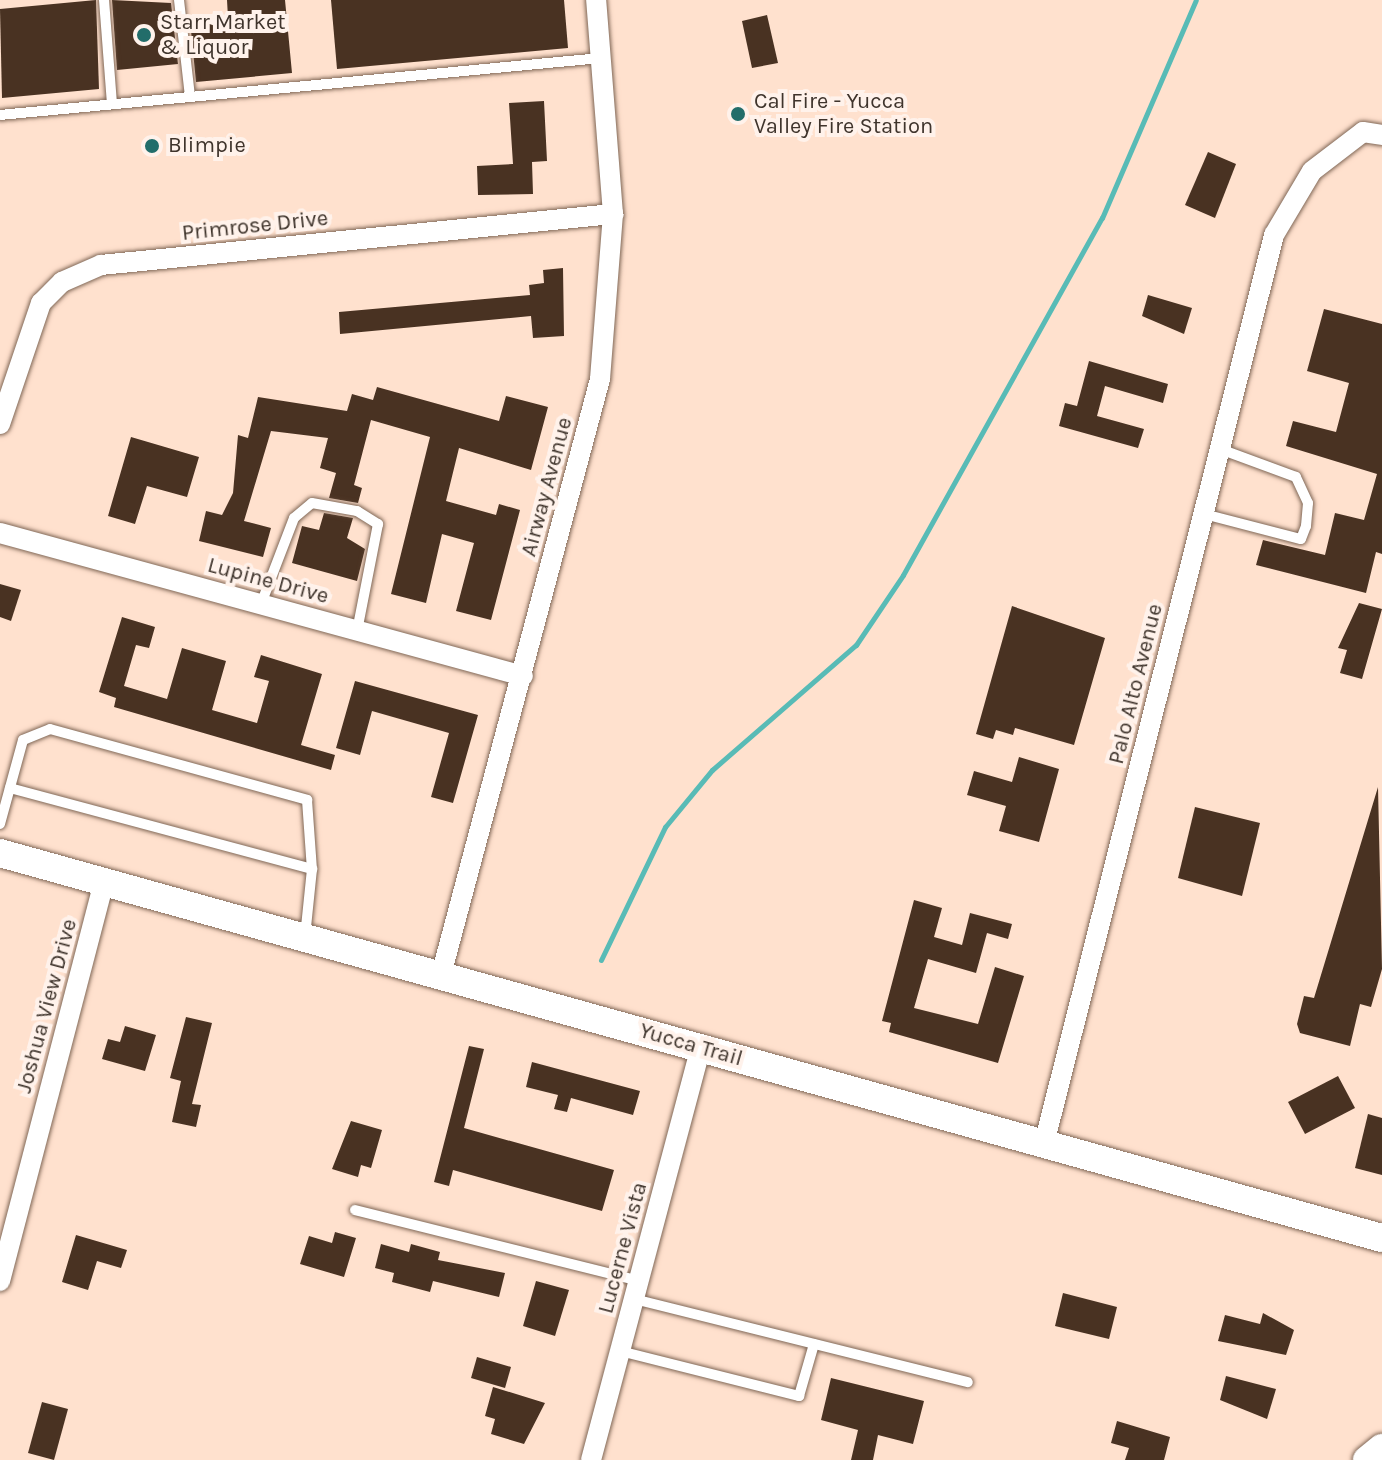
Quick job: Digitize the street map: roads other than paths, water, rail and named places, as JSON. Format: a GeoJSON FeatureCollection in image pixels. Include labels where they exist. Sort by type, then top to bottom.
{"type":"FeatureCollection","features":[{"type":"Feature","properties":{"kind":"main road","name":"Yucca Trail"},"geometry":{"type":"LineString","coordinates":[[0,853],[1382,1238]]}},
{"type":"Feature","properties":{"kind":"main road"},"geometry":{"type":"LineString","coordinates":[[1367,1460],[1382,1448]]}},
{"type":"Feature","properties":{"kind":"street","name":"Airway Avenue"},"geometry":{"type":"LineString","coordinates":[[441,975],[600,379],[613,214],[596,0]]}},
{"type":"Feature","properties":{"kind":"street","name":"Palo Alto Avenue"},"geometry":{"type":"LineString","coordinates":[[1044,1144],[1274,235],[1312,171],[1363,132],[1382,135]]}},
{"type":"Feature","properties":{"kind":"street","name":"Primrose Drive"},"geometry":{"type":"LineString","coordinates":[[0,424],[41,303],[62,282],[101,265],[613,214]]}},
{"type":"Feature","properties":{"kind":"street","name":"Lupine Drive"},"geometry":{"type":"LineString","coordinates":[[0,533],[523,676]]}},
{"type":"Feature","properties":{"kind":"street","name":"Joshua View Drive"},"geometry":{"type":"LineString","coordinates":[[0,1281],[104,882]]}},
{"type":"Feature","properties":{"kind":"street","name":"Lucerne Vista"},"geometry":{"type":"LineString","coordinates":[[591,1460],[701,1048]]}},
{"type":"Feature","properties":{"kind":"lane"},"geometry":{"type":"LineString","coordinates":[[104,0],[112,104]]}},
{"type":"Feature","properties":{"kind":"lane"},"geometry":{"type":"LineString","coordinates":[[179,0],[190,96]]}},
{"type":"Feature","properties":{"kind":"lane"},"geometry":{"type":"LineString","coordinates":[[0,115],[601,58]]}},
{"type":"Feature","properties":{"kind":"lane"},"geometry":{"type":"LineString","coordinates":[[1204,514],[1301,539],[1306,526],[1308,503],[1296,477],[1220,449]]}},
{"type":"Feature","properties":{"kind":"lane"},"geometry":{"type":"LineString","coordinates":[[261,604],[294,518],[312,503],[357,511],[378,524],[357,631]]}},
{"type":"Feature","properties":{"kind":"lane"},"geometry":{"type":"LineString","coordinates":[[0,824],[23,740],[50,729],[307,800],[312,869],[305,938]]}},
{"type":"Feature","properties":{"kind":"lane"},"geometry":{"type":"LineString","coordinates":[[10,788],[312,869]]}},
{"type":"Feature","properties":{"kind":"lane"},"geometry":{"type":"LineString","coordinates":[[355,1210],[814,1344],[968,1382]]}},
{"type":"Feature","properties":{"kind":"lane"},"geometry":{"type":"LineString","coordinates":[[620,1351],[799,1396],[814,1344]]}},
{"type":"Feature","properties":{"kind":"waterway"},"geometry":{"type":"LineString","coordinates":[[601,960],[665,827],[712,770],[856,645],[903,575],[1102,218],[1196,0]]}},
{"type":"Feature","properties":{"kind":"place","name":"Starr Market & Liquor"},"geometry":{"type":"Point","coordinates":[144,35]}},
{"type":"Feature","properties":{"kind":"place","name":"Cal Fire - Yucca Valley Fire Station"},"geometry":{"type":"Point","coordinates":[738,114]}},
{"type":"Feature","properties":{"kind":"place","name":"Blimpie"},"geometry":{"type":"Point","coordinates":[152,146]}}]}
